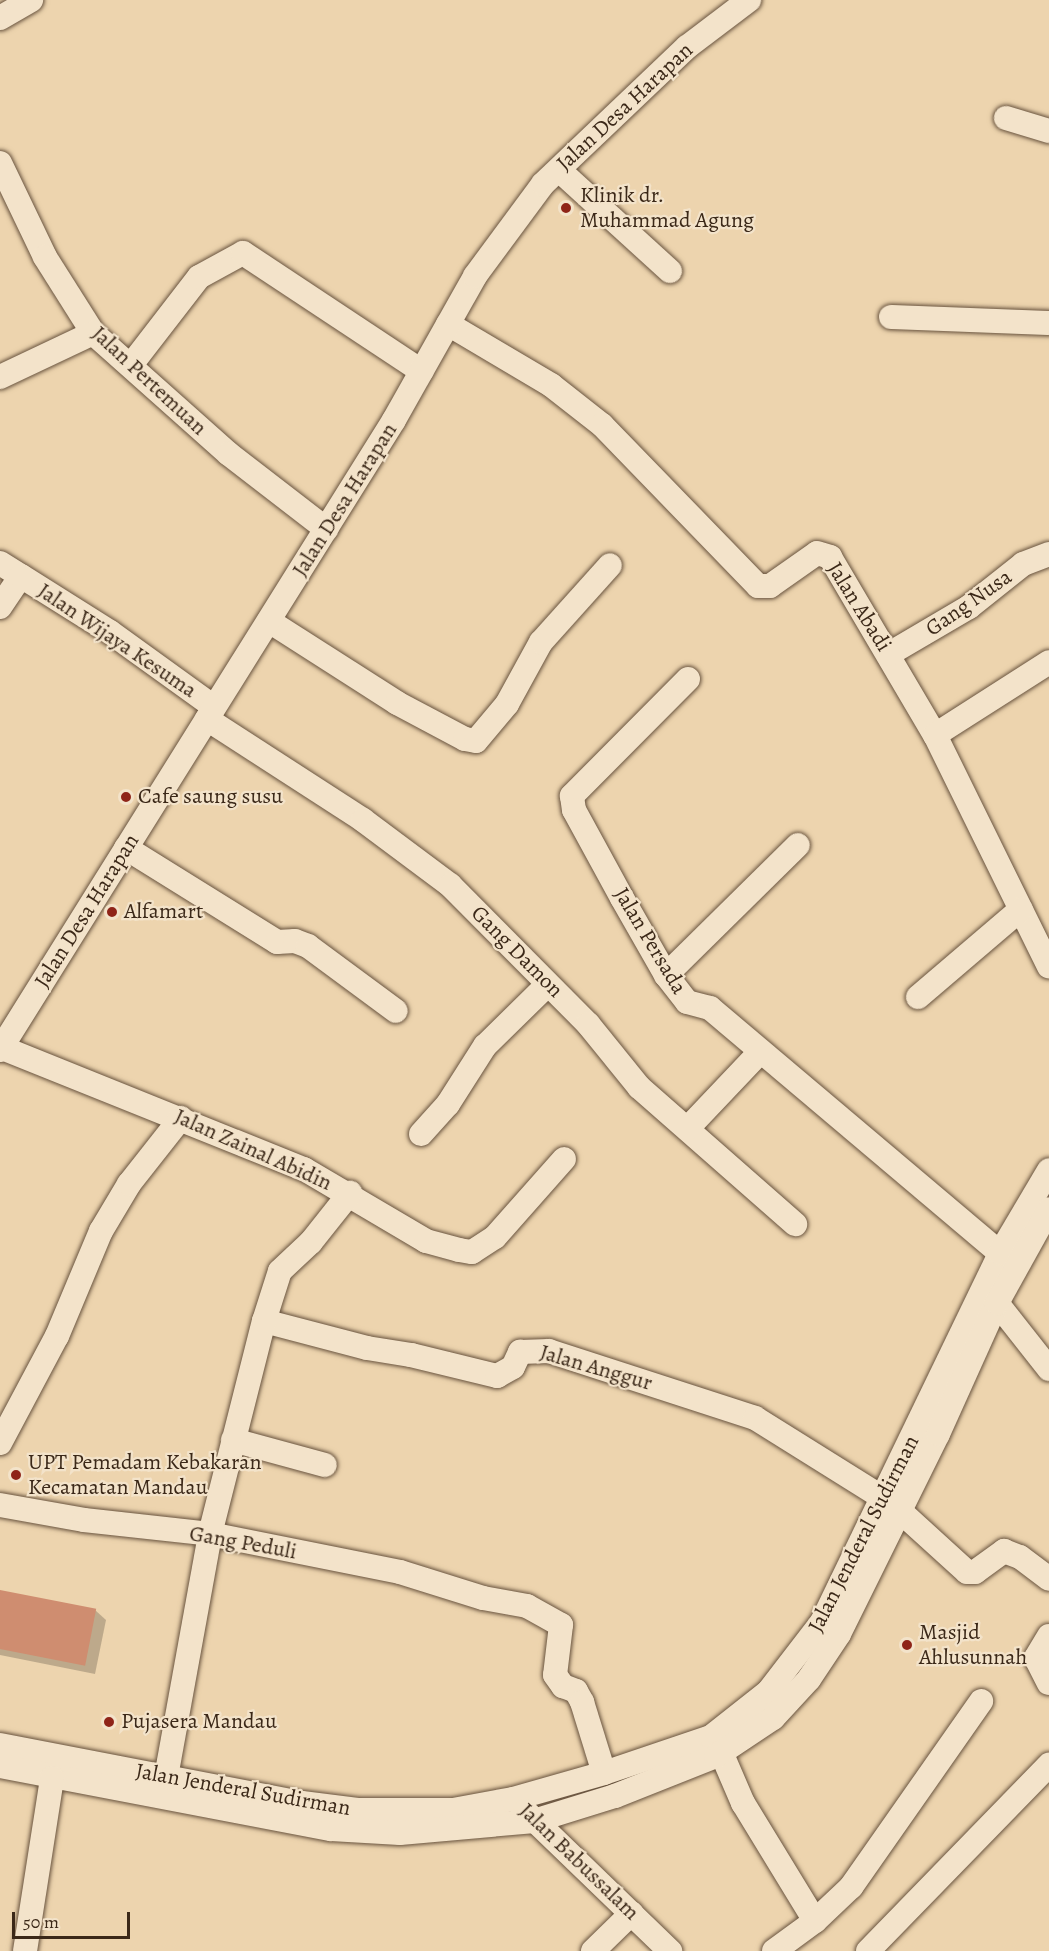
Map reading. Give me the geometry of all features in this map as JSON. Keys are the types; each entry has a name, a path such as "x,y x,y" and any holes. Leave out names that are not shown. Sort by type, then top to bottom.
{"street":[{"path":"0,18 31,0"},
{"name":"Jalan Desa Harapan","path":"0,1048 326,529 475,276 543,184 612,115 687,47 749,0"},
{"path":"1006,118 1049,131"},
{"name":"Jalan Pertemuan","path":"0,163 45,257 93,333 229,454 326,529"},
{"path":"559,170 670,271"},
{"path":"131,365 199,277 243,253 421,371"},
{"path":"891,316 1049,323"},
{"name":"Jalan Abadi","path":"448,324 551,385 602,425 761,588 770,586 817,553 830,557 935,735 1049,967"},
{"path":"0,377 93,333"},
{"name":"Gang Nusa","path":"889,654 969,607 1023,564 1049,554"},
{"path":"0,563 21,576"},
{"path":"269,621 397,703 465,740 476,741 507,704 541,642 610,565"},
{"name":"Jalan Wijaya Kesuma","path":"0,607 21,576 111,632 210,713"},
{"path":"935,735 1049,662"},
{"name":"Jalan Persada","path":"688,679 572,796 574,810 666,975 687,1002 710,1008 1000,1253"},
{"name":"Gang Damon","path":"210,713 363,820 450,885 588,1024 639,1088 688,1128 795,1224"},
{"path":"666,975 798,845"},
{"path":"126,848 277,942 296,940 308,946 396,1011"},
{"path":"918,997 1021,909"},
{"path":"421,1134 448,1104 485,1046 548,984"},
{"name":"Jalan Zainal Abidin","path":"0,1048 182,1118 304,1169 350,1193 426,1241 472,1252 495,1237 564,1159"},
{"path":"688,1128 760,1052"},
{"path":"0,1443 57,1336 101,1231 129,1184 182,1118"},
{"name":"Jalan Jenderal Sudirman","path":"0,1766 52,1778 332,1830 451,1831 534,1821 615,1796 721,1752 773,1718 809,1679 839,1634 1000,1253 1049,1170"},
{"path":"165,1778 210,1534 264,1321 280,1271 310,1242 350,1193"},
{"name":"Jalan Jenderal Sudirman","path":"0,1745 165,1778 358,1810 453,1810 513,1799 604,1773 711,1737 768,1692 822,1622 892,1505 997,1303 1049,1209"},
{"path":"997,1303 1049,1369"},
{"name":"Jalan Anggur","path":"264,1321 367,1348 411,1355 497,1376 513,1367 520,1352 549,1350 754,1418 892,1505"},
{"path":"233,1440 325,1465"},
{"name":"Gang Peduli","path":"0,1505 84,1520 210,1534 400,1572 483,1598 527,1606 561,1625 555,1675 579,1697 604,1773"},
{"path":"892,1505 967,1572 975,1572 1004,1551 1020,1557 1049,1579"},
{"path":"1049,1636 1036,1658 1049,1683"},
{"path":"774,1951 815,1921 851,1887 981,1701"},
{"path":"721,1752 743,1803 815,1921"},
{"path":"868,1951 1049,1765"},
{"path":"25,1951 52,1778"},
{"name":"Jalan Babussalam","path":"513,1799 670,1951"},
{"path":"593,1951 632,1913"}],"building":[{"path":"0,1590 96,1609 85,1666 0,1649"}],"place":[{"name":"Klinik dr. Muhammad Agung","path":"566,208"},
{"name":"Cafe saung susu","path":"126,797"},
{"name":"Alfamart","path":"112,912"},
{"name":"UPT Pemadam Kebakaran Kecamatan Mandau","path":"16,1475"},
{"name":"Masjid Ahlusunnah","path":"907,1645"},
{"name":"Pujasera Mandau","path":"109,1722"}]}
